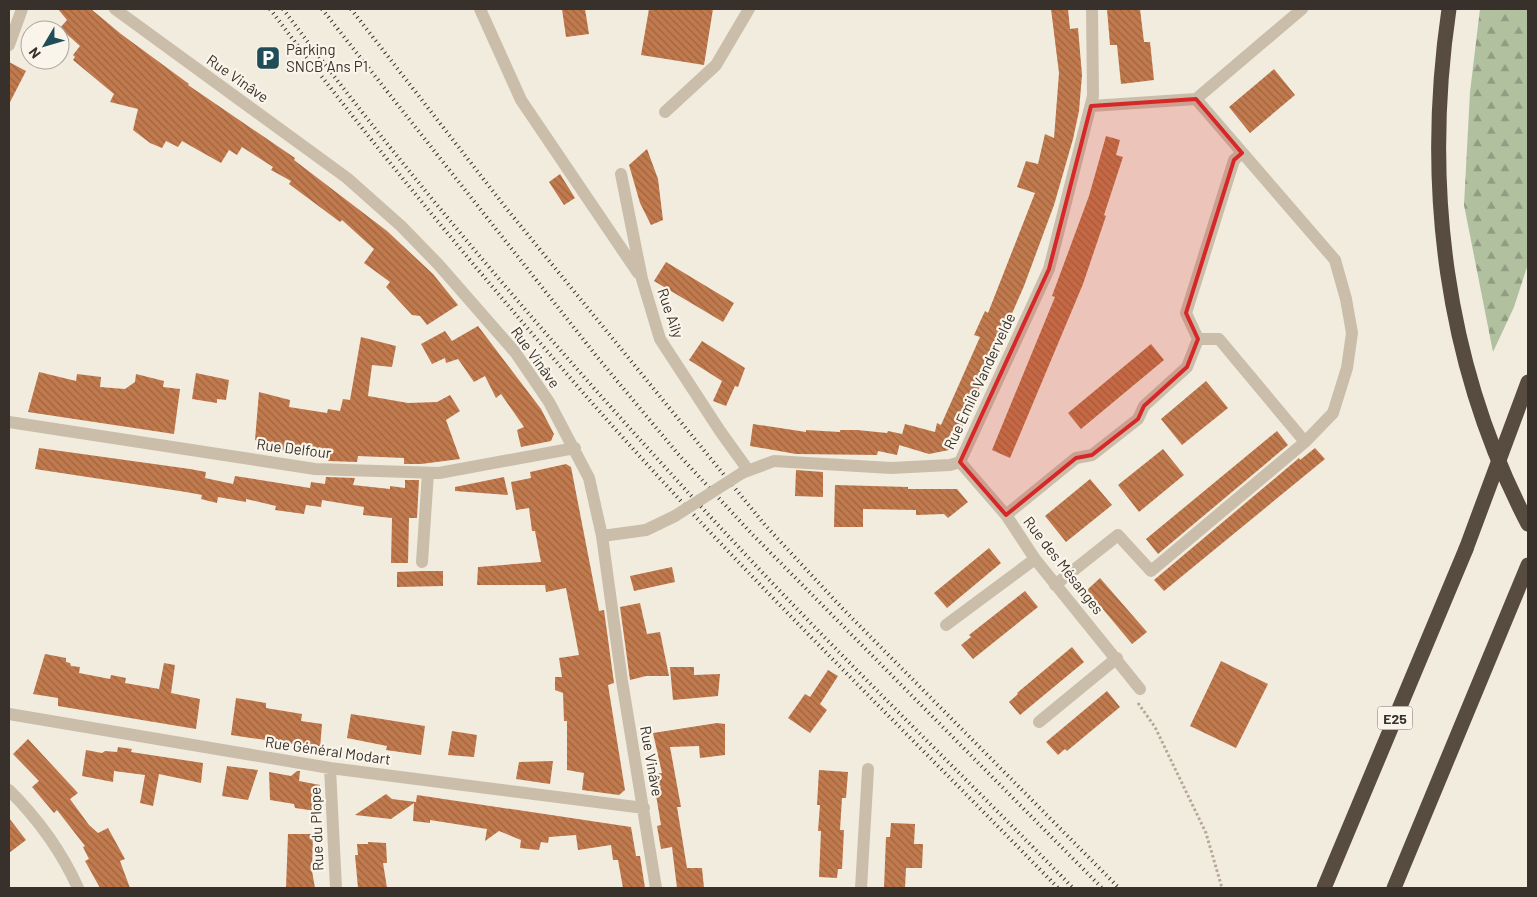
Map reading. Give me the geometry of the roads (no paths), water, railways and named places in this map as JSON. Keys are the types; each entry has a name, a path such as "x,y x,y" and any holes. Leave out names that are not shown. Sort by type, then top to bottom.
{"highway":[{"path":"1449,9 1439,87 1438,156 1440,220 1450,294 1474,393 1514,496 1528,524"},
{"name":"E25","path":"1324,888 1466,549 1528,382"},
{"path":"1394,888 1528,565"}],"street":[{"path":"9,45 22,9"},
{"name":"Rue Vinâve","path":"115,9 323,160 400,226 515,352 549,402 575,448 589,478 602,536 622,681 656,888"},
{"path":"480,9 521,100 642,280"},
{"path":"665,112 716,65 749,9"},
{"name":"Rue Emile Vandervelde","path":"602,536 646,530 675,516 745,472 774,461 891,468 950,465 960,462 1049,269 1094,96 1092,9"},
{"path":"1091,106 1196,99 1302,9"},
{"path":"1055,585 1118,534 1151,572 1305,442 1333,413 1347,368 1352,334 1346,299 1335,260 1196,99"},
{"path":"1006,515 1076,458 1092,455 1138,419 1144,406 1187,367 1198,340 1186,314 1234,160 1242,153"},
{"name":"Rue Aily","path":"622,174 642,280 660,339 745,472"},
{"path":"1198,340 1219,339 1305,442"},
{"name":"Rue Delfour","path":"9,422 315,469 428,473 575,448"},
{"name":"Rue des Mésanges","path":"960,462 1006,515 1034,558 1117,658 1140,689"},
{"path":"422,562 428,473"},
{"path":"946,625 1034,558"},
{"path":"1039,722 1117,658"},
{"name":"Rue Général Modart","path":"9,714 330,768 644,808"},
{"name":"Rue du Plope","path":"330,768 336,888"},
{"path":"861,888 868,769"},
{"path":"9,790 50,838 65,860 78,888"}],"railway":[{"path":"270,9 378,148 452,239 625,440 746,570 1058,888"},
{"path":"283,9 335,78 444,213 557,346 673,476 816,628 1073,888"},
{"path":"322,9 598,358 678,454 751,533 1102,888"},
{"path":"351,9 506,208 765,525 842,608 1119,888"}],"place":[{"name":"Parking SNCB Ans P1","path":"268,58"}]}
